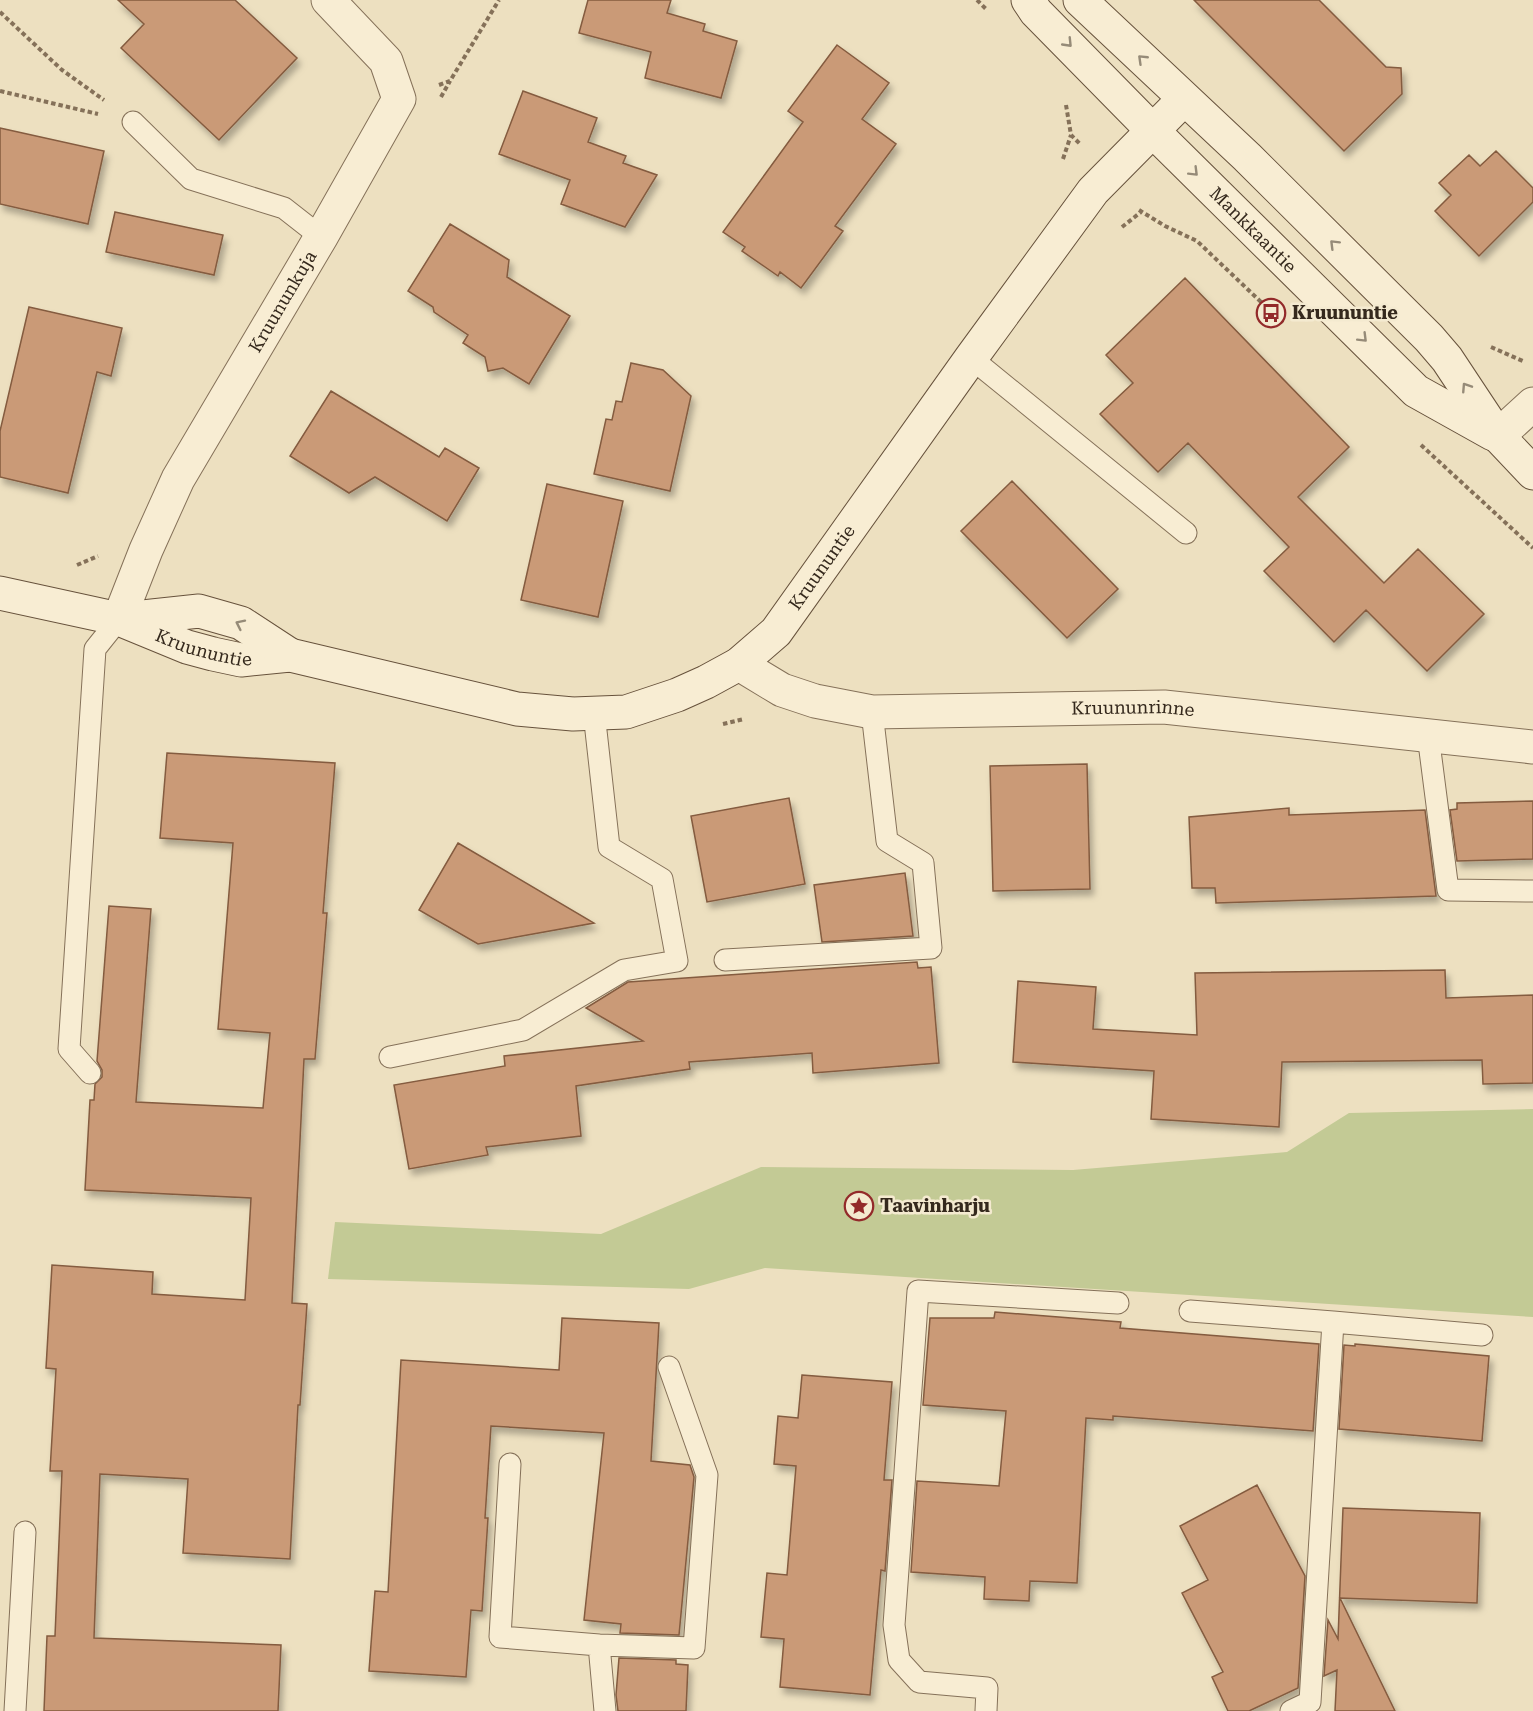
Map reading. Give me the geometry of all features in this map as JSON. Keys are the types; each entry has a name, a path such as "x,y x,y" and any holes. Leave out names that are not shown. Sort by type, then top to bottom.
{"street":[{"path":"328,0 386,61 399,99"},
{"name":"Mankkaantie","path":"1028,0 1036,12 1153,131 1416,391 1497,436"},
{"name":"Mankkaantie","path":"1080,0 1247,158 1448,358 1497,436 1533,473"},
{"name":"Kruununkuja","path":"120,619 146,550 178,479 321,237 399,99"},
{"name":"Kruununtie","path":"0,592 120,619 213,654 241,660 290,655 517,709 573,714 626,712 706,682 739,664 776,632 970,358 1093,191 1185,99"},
{"path":"1497,436 1533,404"},
{"name":"Kruununrinne","path":"739,664 782,690 815,701 872,712 1164,707 1533,747"}],"lane":[{"path":"133,122 191,179 284,208 321,237"},
{"path":"970,358 1186,533"},
{"path":"90,1073 69,1049 74,972 96,649 120,619"},
{"path":"725,960 931,948 923,863 887,841 872,712"},
{"path":"390,1057 523,1030 624,970 677,961 662,879 609,847 594,713"},
{"path":"1428,735 1448,890 1533,891"},
{"path":"986,1711 987,1688 920,1682 899,1660 894,1625 918,1291 1118,1303"},
{"path":"1190,1311 1482,1335"},
{"path":"1292,1711 1310,1702 1333,1322"},
{"path":"510,1464 500,1637 599,1645 694,1648 707,1475 669,1367"},
{"path":"15,1711 25,1532"},
{"path":"599,1645 604,1711"}],"path":[{"path":"399,99 450,81 499,0"},
{"path":"0,12 62,70 133,122"},
{"path":"0,91 133,122"},
{"path":"66,567 100,555 111,541 146,550"}],"green space":[{"path":"1533,1109 1533,1317 765,1268 689,1289 328,1279 335,1222 601,1234 761,1167 1073,1170 1287,1152 1349,1113"}],"building":[{"path":"118,0 235,0 297,58 219,140 121,48 144,24"},
{"path":"588,0 671,0 667,13 705,24 703,31 737,41 721,98 645,78 651,52 579,33"},
{"path":"1194,0 1319,0 1386,67 1401,68 1402,94 1344,151"},
{"path":"837,45 889,83 862,119 896,144 835,226 843,231 801,288 780,272 778,276 742,251 745,247 723,232 803,122 788,111"},
{"path":"523,91 597,118 588,142 626,156 623,163 657,175 625,227 561,204 570,180 499,154"},
{"path":"0,128 104,151 88,224 0,204"},
{"path":"1496,151 1533,188 1533,202 1479,256 1435,211 1451,195 1439,183 1469,155 1480,166"},
{"path":"115,212 223,235 214,275 106,252"},
{"path":"450,224 509,260 507,277 570,316 529,384 503,368 488,371 485,357 463,343 468,335 434,312 433,307 408,291"},
{"path":"1185,278 1349,447 1298,497 1384,583 1418,549 1484,614 1427,671 1366,610 1334,642 1264,571 1289,547 1188,443 1158,472 1100,414 1133,383 1106,355"},
{"path":"29,307 122,328 111,376 97,372 68,493 0,477 0,431"},
{"path":"631,363 663,370 691,396 670,491 594,474 606,419 612,420 616,401 622,402"},
{"path":"331,391 439,457 445,448 479,468 447,521 375,477 349,493 290,456"},
{"path":"1012,481 1118,589 1067,638 961,531"},
{"path":"547,484 623,501 598,617 521,600"},
{"path":"167,753 335,763 323,913 327,913 315,1059 304,1059 292,1303 307,1304 300,1405 298,1405 290,1559 183,1553 188,1479 100,1474 94,1638 281,1645 278,1711 44,1711 47,1636 55,1636 62,1471 50,1471 56,1369 46,1368 52,1265 153,1272 152,1294 245,1300 251,1198 85,1190 90,1100 94,1100 95,1084 102,1077 102,1070 97,1061 109,906 151,909 136,1102 263,1108 270,1033 218,1029 233,843 160,838"},
{"path":"1087,764 1090,889 993,891 990,766"},
{"path":"789,798 805,884 707,902 691,816"},
{"path":"1533,801 1533,859 1457,861 1450,810 1457,809 1457,803"},
{"path":"1289,808 1289,815 1425,810 1436,896 1216,903 1215,888 1192,888 1189,817"},
{"path":"458,843 594,923 478,944 419,910"},
{"path":"905,873 913,936 822,942 814,885"},
{"path":"917,962 918,968 931,967 939,1063 813,1073 812,1053 689,1062 690,1069 576,1086 581,1136 486,1147 488,1155 409,1169 394,1085 505,1066 504,1056 643,1041 586,1008 628,982"},
{"path":"1445,970 1446,998 1533,995 1533,1083 1483,1084 1482,1060 1282,1062 1279,1127 1151,1119 1154,1071 1013,1062 1018,981 1096,987 1093,1029 1197,1035 1195,973"},
{"path":"995,1312 1121,1322 1120,1328 1319,1344 1313,1431 1113,1416 1113,1420 1086,1418 1077,1583 1030,1581 1029,1601 984,1599 985,1577 911,1572 917,1481 999,1486 1006,1411 923,1405 930,1318 994,1318"},
{"path":"562,1318 659,1323 651,1461 690,1465 694,1477 679,1635 620,1633 621,1624 584,1620 604,1433 491,1426 482,1611 471,1610 466,1677 369,1671 375,1591 388,1592 401,1360 559,1370"},
{"path":"1355,1344 1489,1356 1482,1441 1339,1429 1344,1345 1355,1346"},
{"path":"802,1375 892,1382 884,1480 892,1480 885,1571 881,1570 870,1695 780,1687 784,1639 761,1637 767,1573 787,1575 796,1466 774,1464 778,1416 798,1418"},
{"path":"1257,1485 1305,1576 1298,1688 1249,1711 1228,1711 1212,1677 1223,1672 1182,1593 1208,1580 1180,1526"},
{"path":"1343,1508 1480,1513 1477,1603 1340,1598 1395,1711 1335,1711 1337,1670 1324,1676 1328,1620 1338,1639"},
{"path":"619,1658 676,1660 676,1664 688,1665 686,1711 618,1711 616,1695"}],"place":[{"name":"Kruununtie","path":"1271,313"},
{"name":"Taavinharju","path":"859,1206"}]}
